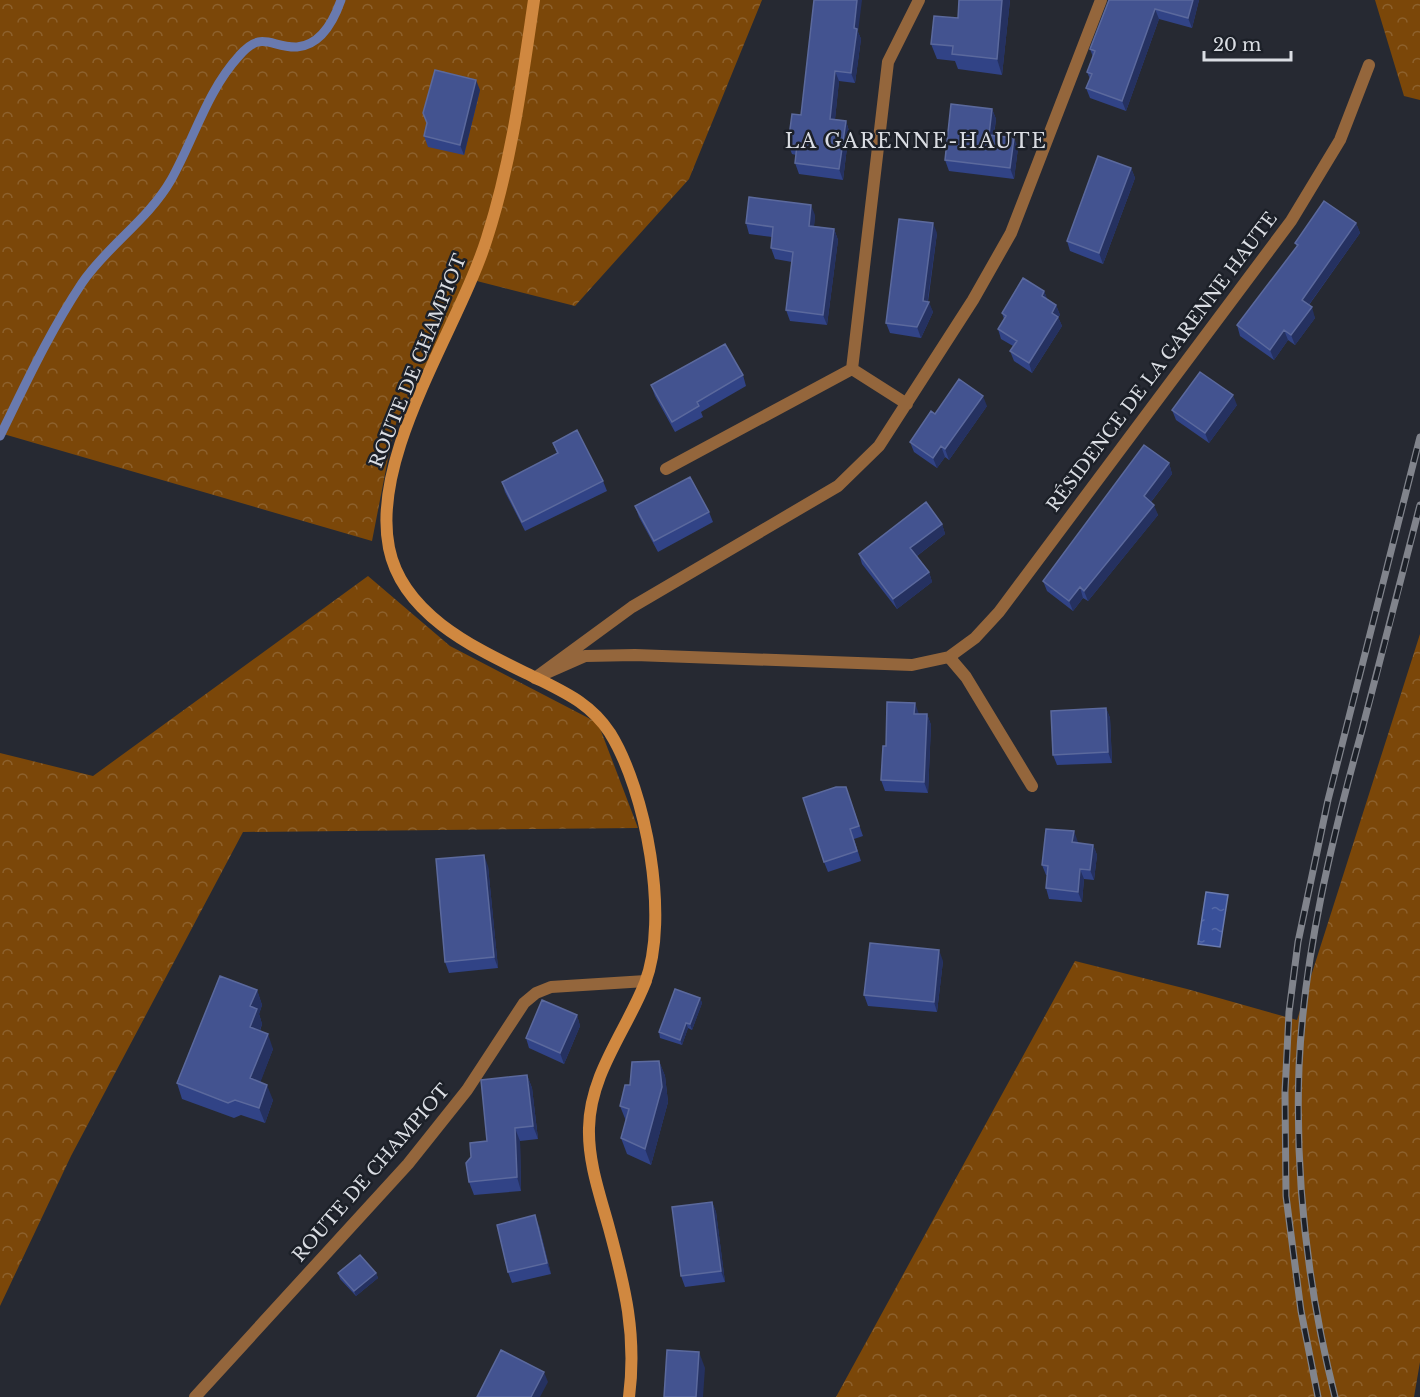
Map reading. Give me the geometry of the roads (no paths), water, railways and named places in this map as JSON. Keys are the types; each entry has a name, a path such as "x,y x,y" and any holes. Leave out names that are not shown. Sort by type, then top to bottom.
{"street":[{"name":"ROUTE DE CHAMPIOT","path":"534,0 506,178 485,244 406,432 390,478 385,510 389,548 396,567 413,597 427,613 465,642 573,696 592,710 609,732 629,769 644,819 654,872 654,945 646,981 606,1061 594,1093 589,1124 590,1148 597,1184 632,1323 633,1366 629,1397"},
{"path":"852,369 888,62 919,0"},
{"path":"536,678 632,607 838,486 879,446 973,300 1011,233 1101,0"},
{"name":"RÉSIDENCE DE LA GARENNE HAUTE","path":"536,678 585,656 692,657 912,665 949,657 975,638 999,612 1291,221 1340,140 1369,65"},
{"path":"852,369 907,404"},
{"path":"666,469 852,369"},
{"path":"949,657 966,677 1032,786"},
{"name":"ROUTE DE CHAMPIOT","path":"195,1397 408,1164 467,1090 524,1003 536,993 551,987 646,981"}],"water":[{"path":"1206,892 1228,895 1220,947 1198,944"}],"waterway":[{"path":"0,436 38,358 70,301 103,257 162,194 209,100 228,70 254,43 267,42 297,47 313,42 320,37 330,23 341,0"}],"railway":[{"path":"1318,1397 1301,1311 1286,1196 1285,1092 1289,1012 1298,942 1328,800 1420,437"},
{"path":"1335,1397 1317,1316 1305,1234 1298,1109 1302,1024 1313,939 1330,854 1420,505"}],"district":[{"name":"LA GARENNE-HAUTE","path":"916,141"}]}
